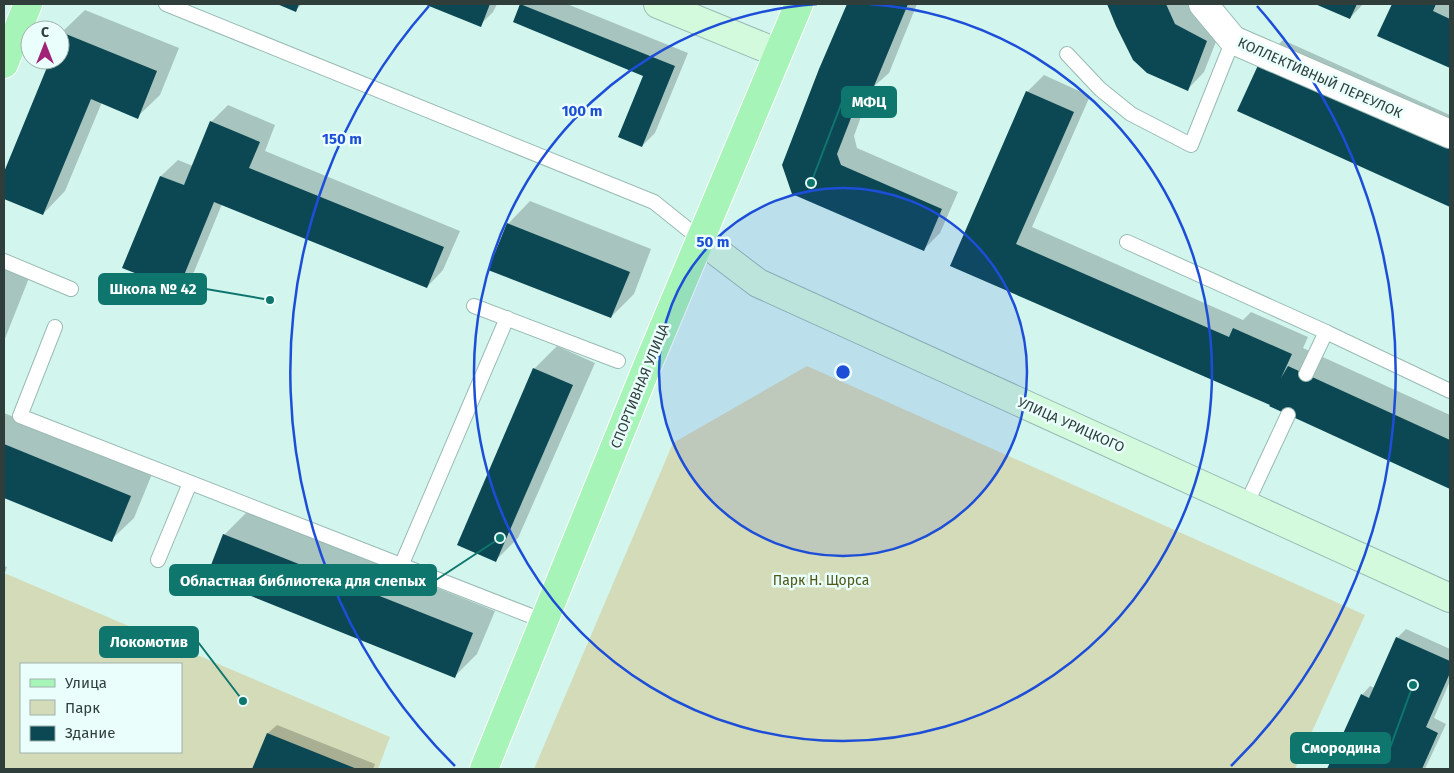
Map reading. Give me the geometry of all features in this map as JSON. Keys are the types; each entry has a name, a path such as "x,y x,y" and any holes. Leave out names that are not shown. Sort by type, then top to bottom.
{"main road":[{"path":"4,64 28,4"},
{"path":"658,4 778,53"},
{"name":"СПОРТИВНАЯ УЛИЦА","path":"484,769 700,239 799,4"},
{"name":"УЛИЦА УРИЦКОГО","path":"700,239 758,283 1450,598"}],"street":[{"name":"КОЛЛЕКТИВНЫЙ ПЕРЕУЛОК","path":"1203,4 1233,40 1450,134"}],"lane":[{"path":"166,4 654,202 700,239"},
{"path":"1067,54 1100,89 1131,114 1191,145 1233,40"},
{"path":"1127,242 1326,332 1450,391"},
{"path":"4,261 71,288"},
{"path":"474,306 618,361"},
{"path":"401,566 507,318"},
{"path":"55,327 20,416 544,621"},
{"path":"1306,374 1326,332"},
{"path":"1246,505 1288,415"},
{"path":"158,560 190,483"}],"green space":[{"name":"Парк Н. Щорса","path":"807,366 1365,615 1295,769 534,769 673,443"},
{"path":"4,573 390,737 378,769 4,769"}],"building":[{"path":"277,4 299,4 296,12"},
{"path":"424,4 490,4 481,27"},
{"path":"520,4 675,66 642,147 618,137 643,76 513,22"},
{"path":"847,4 908,4 872,91 863,87 837,154 841,165 942,209 924,251 792,194 782,165 819,69"},
{"path":"1107,4 1166,4 1175,24 1207,41 1188,91 1147,73 1133,60"},
{"path":"1315,4 1357,4 1350,19"},
{"path":"1392,4 1436,4 1433,11 1450,19 1450,68 1377,36"},
{"path":"70,36 157,71 138,119 91,99 43,215 4,199 4,172 46,70 70,70"},
{"path":"1260,61 1450,148 1450,207 1237,111"},
{"path":"1026,91 1074,112 1016,244 1229,337 1233,328 1292,354 1281,378 1288,366 1450,440 1450,489 1270,405 950,266"},
{"path":"210,121 260,142 249,168 444,247 427,288 214,202 178,290 122,268 160,176 184,185"},
{"path":"507,223 630,272 611,318 488,270"},
{"path":"533,368 573,385 496,562 457,545"},
{"path":"4,444 131,496 112,542 4,498"},
{"path":"223,534 473,633 455,678 206,578"},
{"path":"1396,637 1450,661 1450,673 1426,727 1438,733 1422,769 1327,769 1361,694 1369,698"},
{"path":"267,733 357,769 252,769"}],"place":[{"name":"МФЦ","path":"811,183"},
{"name":"Школа № 42","path":"270,300"},
{"name":"Областная библиотека для слепых","path":"500,538"},
{"name":"Смородина","path":"1413,685"},
{"name":"Локомотив","path":"243,701"}]}
